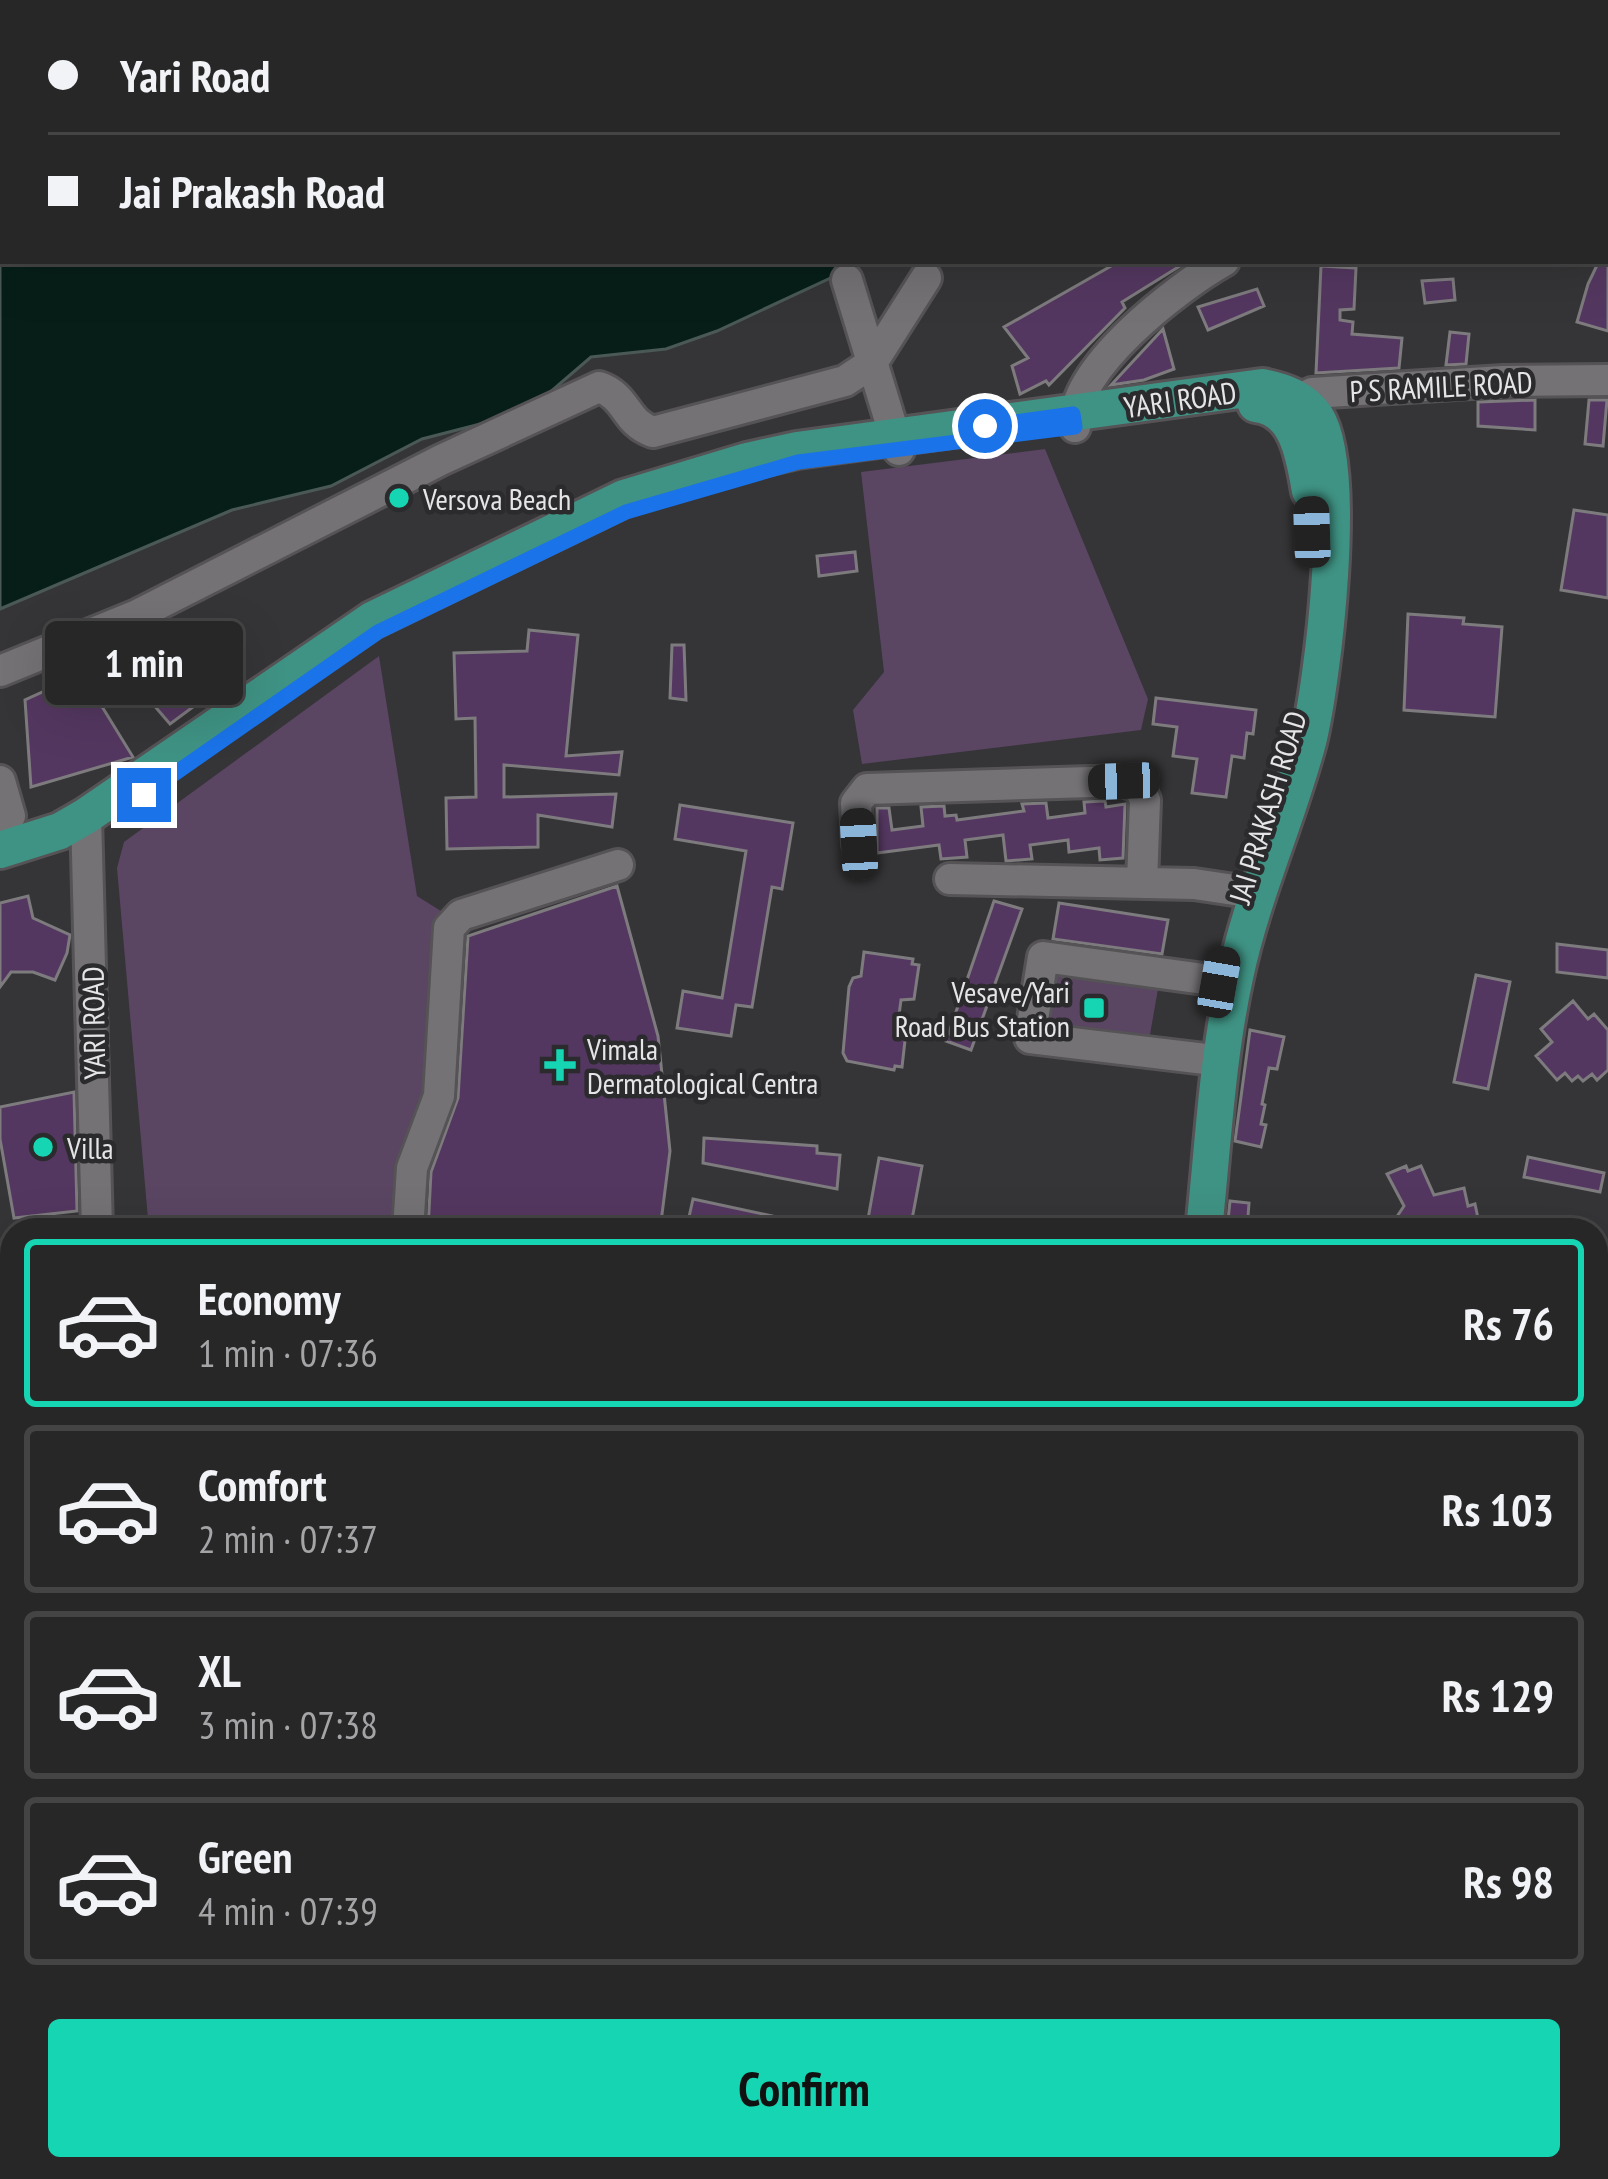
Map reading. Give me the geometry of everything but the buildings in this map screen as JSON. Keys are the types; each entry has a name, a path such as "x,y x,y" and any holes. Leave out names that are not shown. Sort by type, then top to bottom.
{"main road":[{"path":"0,850 78,827 378,632 626,512 763,470 898,444 1074,420 1288,404 1315,415 1330,494 1330,569 1322,653 1308,739 1226,982"},
{"name":"JAI PRAKASH ROAD","path":"1191,1218 1241,891 1286,764 1309,637 1312,499 1288,404"},
{"path":"0,870 62,850 78,827"},
{"path":"1205,1218 1214,1060"}],"street":[{"path":"1074,420 1094,376 1138,325 1219,264"},
{"path":"0,671 135,616 441,460 599,387 618,396 633,422 653,432 845,381 872,362 926,278"},
{"path":"847,280 898,444"},
{"name":"P S RAMILE ROAD","path":"1288,404 1312,393 1503,381 1608,380"},
{"path":"0,781 10,816 0,832"},
{"path":"859,844 856,802 867,790 1124,781 1139,787 1145,800 1142,883"},
{"name":"YARI ROAD","path":"78,827 96,1218"},
{"path":"409,1218 412,1168 439,1096 449,928 461,915 618,865"},
{"path":"950,879 1194,884 1241,891"},
{"path":"1214,1060 1030,1039 1043,958 1226,982"}],"shaded area":[{"path":"0,264 861,264 717,331 666,349 591,357 527,412 422,439 331,486 232,510 0,609"},
{"path":"1045,449 1148,699 1141,730 862,764 853,710 884,672 861,472"},
{"path":"379,656 417,896 441,911 438,1036 404,1218 148,1218 117,868 124,842"},
{"path":"1092,948 1122,953 1161,972 1148,1046 1043,1030 1055,955 1090,960"}],"place":[{"name":"Versova Beach","path":"399,498"},
{"name":"Vesave/Yari Road Bus Station","path":"1094,1008"},
{"name":"Vimala Dermatological Centra","path":"560,1065"},
{"name":"Villa","path":"43,1147"}],"route":[{"path":"144,795 378,632 626,512 798,462 1075,427 1073,414 985,426"}]}
